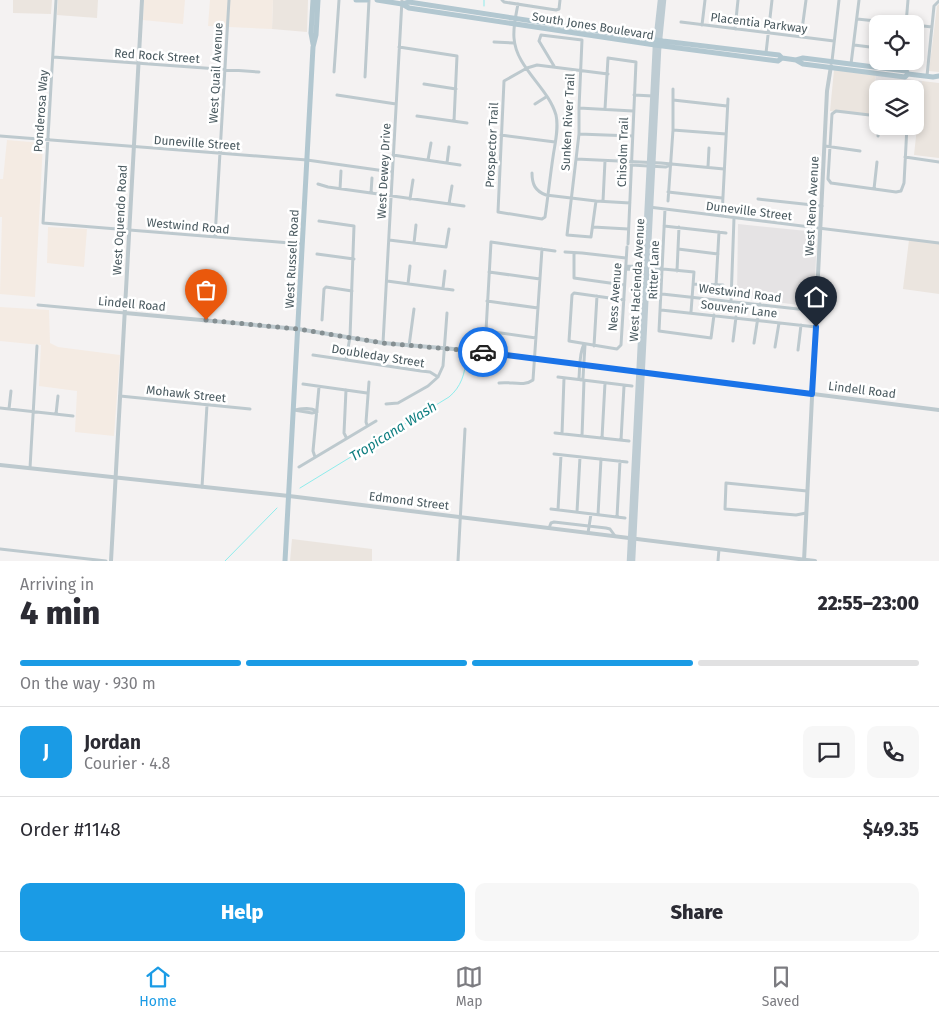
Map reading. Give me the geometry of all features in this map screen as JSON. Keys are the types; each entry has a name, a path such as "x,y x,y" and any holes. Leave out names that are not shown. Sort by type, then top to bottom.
{"main road":[{"name":"West Russell Road","path":"313,0 311,33 313,47"},
{"name":"West Russell Road","path":"285,561 313,47 316,35 318,0"},
{"path":"356,0 368,0"},
{"name":"South Jones Boulevard","path":"377,0 409,2 468,11 515,21"},
{"name":"West Hacienda Avenue","path":"629,561 639,413 660,0"},
{"name":"West Hacienda Avenue","path":"657,43 664,0"},
{"name":"South Jones Boulevard","path":"402,2 409,8 515,21 657,43 737,53 778,61 782,58"},
{"path":"451,14 468,11"},
{"name":"South Jones Boulevard","path":"737,53 779,55 782,58 796,60 803,64 852,64 906,70 908,74"},
{"name":"South Jones Boulevard","path":"831,64 905,77 908,74 936,76 939,80"},
{"name":"West Hacienda Avenue","path":"632,538 633,561"}],"street":[{"name":"Ponderosa Way","path":"42,223 56,0"},
{"name":"West Oquendo Road","path":"111,561 142,0"},
{"name":"West Quail Avenue","path":"215,237 229,0"},
{"path":"334,72 339,0"},
{"path":"365,77 368,0"},
{"path":"502,0 504,2 556,10 559,9 560,0"},
{"path":"702,25 705,0"},
{"path":"735,29 738,0"},
{"path":"766,53 772,0"},
{"path":"801,37 806,0"},
{"path":"831,64 840,0"},
{"path":"852,64 859,0"},
{"path":"907,15 908,0"},
{"path":"927,76 934,6 939,1"},
{"name":"West Dewey Drive","path":"383,343 402,2"},
{"path":"518,4 514,43 519,56 554,109 556,119 548,195"},
{"path":"857,18 869,19"},
{"name":"Placentia Parkway","path":"681,22 834,41"},
{"path":"924,26 932,27"},
{"name":"Sunken River Trail","path":"554,66 539,41 539,37 543,34 582,40 579,134 567,235 589,238 592,236 593,227"},
{"path":"494,42 514,43"},
{"path":"854,46 869,47"},
{"path":"399,47 457,56 454,121"},
{"name":"Red Rock Street","path":"53,57 259,72"},
{"name":"Chisolm Trail","path":"608,74 608,58 636,62 627,245"},
{"name":"West Reno Avenue","path":"804,560 827,91 831,64"},
{"path":"527,68 537,65 554,66 580,72 608,74 605,109"},
{"name":"Prospector Trail","path":"527,68 504,81 497,210 499,213 545,217 548,195"},
{"path":"424,84 456,89"},
{"path":"668,201 673,130 673,89"},
{"path":"338,95 396,104"},
{"path":"634,95 654,96"},
{"path":"535,104 546,97"},
{"path":"722,216 728,99"},
{"path":"673,100 727,106"},
{"path":"579,108 634,111"},
{"path":"869,115 836,111 832,114 828,180 831,183 901,192 905,169 906,135"},
{"path":"417,116 467,123"},
{"path":"673,130 726,134"},
{"path":"579,134 632,136"},
{"path":"501,135 555,142"},
{"name":"Duneville Street","path":"0,136 307,160 392,172"},
{"path":"428,160 430,143"},
{"path":"447,163 449,146"},
{"path":"825,146 860,150"},
{"path":"708,167 709,148"},
{"path":"393,155 460,165"},
{"path":"905,157 939,162"},
{"path":"576,159 651,164 666,167 670,165 724,169"},
{"path":"603,202 605,161"},
{"path":"874,189 877,162"},
{"path":"340,189 341,171"},
{"path":"532,173 535,186 540,192 548,195 603,202 630,203"},
{"path":"371,194 372,178"},
{"path":"410,199 413,180"},
{"path":"318,184 371,194 464,206"},
{"path":"449,204 452,186"},
{"path":"668,192 722,198"},
{"path":"758,199 822,206"},
{"path":"596,201 593,227 628,229"},
{"name":"Duneville Street","path":"649,207 939,243"},
{"name":"Ritter Lane","path":"665,209 659,332 711,338 714,315"},
{"path":"731,301 734,218"},
{"path":"319,221 354,226 350,337 346,360"},
{"name":"Westwind Road","path":"42,223 302,244"},
{"path":"414,243 416,225"},
{"path":"664,226 726,233"},
{"path":"677,270 679,227"},
{"path":"389,240 446,247 449,229"},
{"path":"716,285 719,232"},
{"path":"536,338 486,331 491,242 555,251"},
{"name":"Ness Avenue","path":"594,346 620,347 627,245"},
{"path":"499,383 526,384 532,382 542,249"},
{"path":"678,249 718,254"},
{"path":"565,252 626,258"},
{"path":"574,253 572,276 574,278 624,285"},
{"path":"317,254 354,259"},
{"path":"408,284 410,266"},
{"path":"626,267 694,272 691,312"},
{"path":"443,288 445,271"},
{"path":"489,272 540,279"},
{"path":"386,281 453,290"},
{"path":"693,284 723,286"},
{"path":"322,320 324,289 326,287 352,291"},
{"path":"597,296 594,346 569,342 572,294 574,293 597,296 624,300"},
{"name":"Westwind Road","path":"662,294 816,311"},
{"path":"487,302 538,308"},
{"path":"754,343 760,304"},
{"name":"Lindell Road","path":"38,305 298,329 383,343 445,348 939,410"},
{"path":"410,346 414,309"},
{"name":"Souvenir Lane","path":"661,310 816,327"},
{"path":"386,404 398,403 428,386 438,377 443,366 447,313"},
{"path":"733,341 736,317"},
{"path":"776,346 778,323"},
{"path":"798,350 801,325"},
{"path":"582,436 582,380 579,378 584,344"},
{"path":"30,468 36,346"},
{"name":"Doubleday Street","path":"313,354 430,372 438,377"},
{"path":"558,377 632,386"},
{"path":"562,434 564,378"},
{"path":"367,425 369,382"},
{"path":"602,438 605,383"},
{"path":"303,384 367,393"},
{"path":"621,440 624,386"},
{"path":"315,457 313,445 318,387"},
{"path":"346,390 344,433 346,438"},
{"path":"9,409 11,391"},
{"path":"56,414 58,396"},
{"name":"Mohawk Street","path":"120,396 250,409"},
{"path":"202,488 207,405"},
{"path":"0,408 73,416"},
{"path":"294,410 302,408 317,411"},
{"path":"299,467 376,421"},
{"path":"458,561 465,429"},
{"path":"555,433 629,441"},
{"path":"554,454 627,462"},
{"path":"558,510 561,454"},
{"path":"577,512 580,457"},
{"path":"598,514 601,459"},
{"path":"617,517 620,461"},
{"name":"Edmond Street","path":"0,465 289,496 815,561"},
{"path":"806,513 796,515 725,509 725,496 726,483 807,490"},
{"path":"550,509 624,518"},
{"path":"588,534 591,514"},
{"path":"549,529 551,523 554,522 589,526 610,529 615,537"},
{"path":"596,534 597,527"},
{"path":"0,549 106,561"},
{"path":"718,561 719,549"}],"shaded area":[{"path":"13,0 52,0 51,14 13,13"},
{"path":"58,0 98,0 97,18 57,15"},
{"path":"273,0 308,0 307,32 272,29"},
{"path":"939,4 939,72 929,71 937,6"},
{"path":"834,70 876,75 875,80 869,80 869,116 830,111"},
{"path":"876,75 914,80 875,80"},
{"path":"924,81 939,83 939,158 914,155 916,135 924,135"},
{"path":"738,224 817,232 814,307 737,297"},
{"path":"909,240 939,243 939,294 903,289"},
{"path":"292,539 372,549 372,561 290,561"}],"sand":[{"path":"144,0 185,0 183,24 143,20"},
{"path":"210,0 273,0 272,29 208,26"},
{"path":"7,140 43,143 35,297 0,294 2,217 0,217 0,179 3,179"},
{"path":"48,227 87,229 84,267 47,263"},
{"path":"0,307 49,310 50,343 58,347 120,355 114,436 75,432 77,391 39,386 41,345 0,341"}],"waterway":[{"name":"Tropicana Wash","path":"484,0 484,6"},
{"name":"Tropicana Wash","path":"300,488 449,397 462,380 466,359"},
{"name":"Tropicana Wash","path":"225,561 277,508"}],"way so far":[{"path":"206,320 298,329 426,348 483,352"}],"route":[{"path":"483,352 812,394 816,327"}]}
